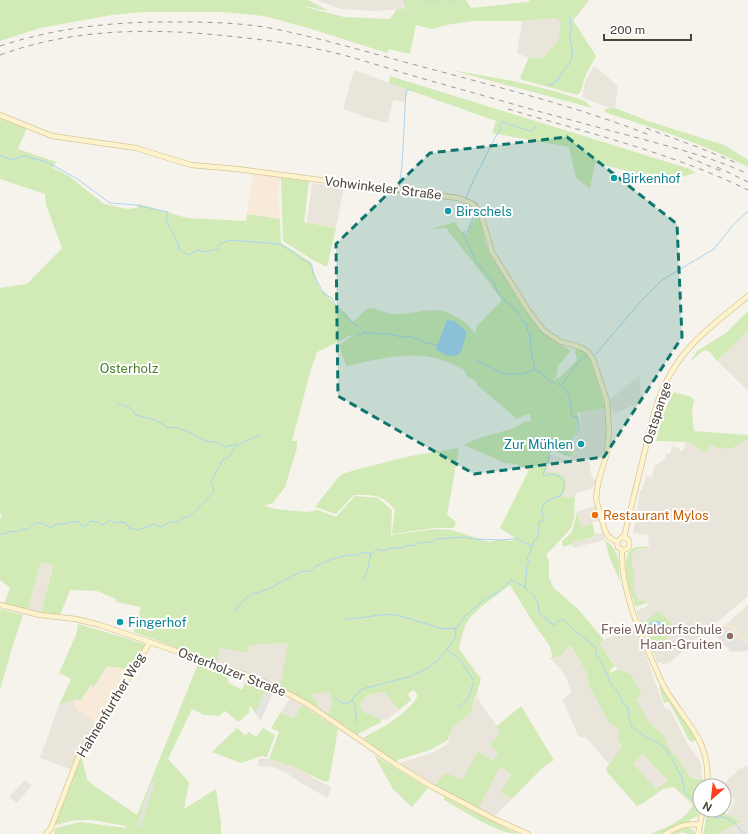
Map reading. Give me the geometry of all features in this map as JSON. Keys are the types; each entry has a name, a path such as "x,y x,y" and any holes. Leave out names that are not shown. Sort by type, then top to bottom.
{"main road":[{"name":"Vohwinkeler Straße","path":"0,115 52,136 136,148 191,165 236,169 458,198 466,200 477,207 482,214 492,252 536,321 545,332 556,340 584,349 591,355 594,362 607,401 609,431 607,453 598,483 596,499 605,531 609,537 617,542"},
{"name":"Ostspange","path":"624,537 654,413 659,396 668,376 696,339 748,296"},
{"path":"622,550 627,548 630,543 628,539 624,537 619,538 617,542 618,547 622,550 622,570 625,589 659,676 668,694 692,726 700,740 707,764 707,778"},
{"name":"Osterholzer Straße","path":"0,605 40,615 89,622 246,675 282,690 308,705 395,764 431,786 488,816 528,834"},
{"name":"Hahnenfurther Weg","path":"46,834 51,828 80,753 106,715 150,642"},
{"path":"698,834 701,818"},
{"path":"665,834 686,824 700,824"}],"highlighted area":[{"path":"567,137 677,224 682,337 604,457 474,474 338,396 336,244 430,153"}],"shaded area":[{"path":"317,0 404,0 406,9 374,11 340,9"},
{"path":"555,18 561,21 558,41 543,58 526,57 517,53 522,21"},
{"path":"594,66 618,86 615,108 609,108 582,97 585,82"},
{"path":"354,70 408,90 405,102 393,100 388,123 343,109"},
{"path":"253,174 281,176 278,194 280,219 247,214"},
{"path":"312,183 344,187 336,228 307,222"},
{"path":"748,331 748,391 717,361"},
{"path":"639,376 641,402 613,414 609,400"},
{"path":"605,408 607,434 604,459 589,458 590,470 593,479 596,480 596,484 591,489 576,493 575,498 562,497 566,488 546,472 549,454 571,461 572,444 580,430 580,412"},
{"path":"748,439 748,596 669,663 664,664 657,662 654,654 676,627 640,620 637,612 638,610 648,606 645,601 639,601 634,592 634,568 632,568 632,555 636,549 649,548 648,535 633,533 640,490 642,490 646,476 652,477 654,467 666,458 665,455 670,453 673,446 679,448 681,452 685,447 685,441 689,442 705,453 711,445 720,449 731,448"},
{"path":"596,505 599,520 581,527 577,512"},
{"path":"603,533 605,540 573,548 571,542"},
{"path":"41,562 53,564 41,613 27,611"},
{"name":"Freie Waldorfschule Haan-Gruiten","path":"748,605 748,651 731,652 714,634"},
{"name":"Freie Waldorfschule Haan-Gruiten","path":"730,621 746,639 748,638 748,651 731,652 714,634"},
{"path":"635,625 664,707 671,711 688,745 701,763 702,778 690,778 677,756 672,753 667,744 666,738 649,722 636,700 642,695 631,674 618,669 600,644 604,640"},
{"name":"Freie Waldorfschule Haan-Gruiten","path":"726,626 744,643 748,642 748,651 731,651 716,634"},
{"path":"289,643 280,687 216,662 221,648 248,652 249,645"},
{"path":"569,645 578,657 588,676 588,684 610,723 620,730 617,737 622,747 610,764 586,737 579,737 563,700 571,692 567,679 559,667 549,658 560,656"},
{"path":"107,666 121,668 130,672 98,724 74,707 76,699 80,701 91,685 95,687"},
{"path":"267,688 274,691 261,720 255,713"},
{"path":"329,692 332,705 327,715 317,707 318,701 308,695"},
{"path":"384,692 399,710 387,720 378,719 363,712 360,704 363,699 373,693"},
{"path":"478,693 480,703 497,726 500,734 498,754 493,761 478,751 463,780 434,786 399,763 432,753 448,744 452,729 471,712"},
{"path":"290,698 302,705 294,719 281,712"},
{"path":"76,699 74,707 98,724 80,748 72,770 40,758 59,705"},
{"path":"643,754 668,781 656,789 633,763"},
{"path":"261,758 297,768 311,775 311,777 331,787 328,798 288,774 273,767 258,766 258,761"},
{"path":"748,766 748,834 718,834 741,821 732,816 732,806 735,801 732,796 732,778 730,778 739,769"},
{"path":"500,767 511,774 502,792 512,799 494,816 478,809"},
{"path":"25,780 32,785 17,803 9,797"},
{"path":"152,781 156,783 141,826 137,826 145,799"}],"green space":[{"path":"0,0 308,0 329,11 298,5 344,17 390,19 397,9 405,9 404,0 466,0 471,8 528,2 530,0 589,0 573,20 596,56 586,74 581,91 578,95 522,80 520,78 529,57 543,58 558,41 561,22 555,18 522,21 473,21 446,25 432,29 416,25 410,54 389,49 387,53 305,27 264,16 224,12 143,12 112,15 40,28 0,41"},
{"path":"451,70 513,81 558,92 585,101 592,108"},
{"path":"390,76 690,169 695,173 668,181 595,163 590,188 576,178 569,147 492,133 496,121 389,83"},
{"path":"615,108 648,121 724,145 748,160 748,167 695,143 604,112 605,109"},
{"name":"Osterholz","path":"0,117 27,128 18,149 56,162 53,168 69,176 104,204 128,209 137,208 139,204 187,218 246,221 247,214 280,219 281,243 311,262 320,290 326,293 333,303 345,312 353,322 363,312 370,308 393,314 435,310 454,315 467,324 476,333 476,327 502,300 446,228 428,230 455,222 460,230 466,235 476,215 479,216 486,246 491,257 528,315 537,327 549,337 571,351 558,366 556,378 553,379 555,380 561,376 577,360 575,352 576,347 586,353 593,366 605,408 577,413 579,427 572,438 572,455 569,457 549,451 550,459 546,472 558,473 566,479 566,488 562,497 575,498 574,519 571,528 546,554 549,562 549,578 554,588 578,609 604,640 600,644 615,666 610,670 611,673 618,669 631,674 642,695 636,700 649,722 666,738 667,744 672,753 677,756 690,778 692,778 692,804 674,787 663,789 637,806 607,772 606,768 622,747 617,737 620,730 610,724 588,684 588,676 570,645 560,656 552,658 550,646 534,624 510,585 488,601 469,619 462,634 459,649 481,679 471,712 452,729 448,740 430,750 395,761 363,738 402,714 414,702 418,695 414,690 408,694 411,700 399,710 384,692 373,694 364,698 360,704 363,712 381,719 381,722 356,735 327,715 332,705 329,692 309,695 318,701 317,707 280,687 288,643 249,645 248,653 221,648 216,663 134,632 141,607 116,602 116,599 97,591 70,590 60,615 41,613 53,565 41,562 27,611 4,604 10,588 0,580 0,518 2,516 0,513 0,288 27,284 62,248 46,205 45,194 0,179","holes":["350,335 352,336 339,345 346,366 392,357 415,355 427,356 448,362 464,370 467,376 477,382 477,385 517,419 530,413 531,421 524,422 514,428 476,439 464,445 505,463 516,464 529,470 500,528 514,537 513,541 498,540 489,542 452,530 435,529 391,535 392,510 378,498 355,496 336,517 318,510 307,512 275,509 265,506 272,504 285,487 297,448 297,441 292,441 317,352","643,754 668,781 656,789 633,763"]},
{"path":"281,178 309,181 304,222 336,228 327,267 283,241"},
{"path":"748,311 748,331 717,361 710,352 705,350 690,362 697,351 726,333"},
{"path":"674,392 691,397 694,400 692,412 694,431 748,435 748,439 732,448 720,449 711,445 705,453 689,442 656,441 663,416"},
{"path":"459,448 447,515 456,522 454,528 434,528 392,534 395,510 386,501 377,496 354,495 336,514 315,507 342,474 410,456"},
{"path":"577,512 581,527 592,523 595,534 603,532 589,538 572,542 572,544 563,547 562,541 572,532"},
{"path":"605,540 617,554 620,582 609,556"},
{"path":"646,546 649,548 636,549 632,555 632,568 634,568 634,592 639,601 645,601 646,603 636,607 627,578 626,561 632,549"},
{"path":"0,609 23,615 0,690"},
{"path":"658,611 676,627 654,654 640,620 645,622"},
{"path":"78,624 144,644 144,647 130,672 121,668 107,666 94,687 91,685 80,701 76,699 59,705 71,679 59,673 76,635"},
{"path":"198,664 226,674 229,683 242,690 246,680 267,688 255,713 250,705 249,713 238,722 225,711 219,716 204,715 192,709 168,759 189,782 184,809 216,789 221,823 221,834 54,834 56,828 80,822 126,828 126,826 92,820 75,820 56,825 54,822 79,759 82,759 87,779 93,785 137,815"},
{"path":"661,686 697,738 695,741 692,742 689,740 669,702 664,703 659,687"},
{"path":"302,705 338,729 329,781 325,782 297,768 269,759 279,732 271,728 281,712 294,719"},
{"path":"521,706 554,760 541,769 512,799 501,792 511,774 500,767 478,809 434,786 445,773 463,779 478,751 493,761 498,754 490,744 500,734 497,726"},
{"path":"237,728 245,735 249,732 256,737 263,728 275,735 267,757 261,756 241,763 212,752"},
{"path":"374,755 428,788 412,807 393,789"},
{"path":"444,797 518,834 500,830 480,821 444,800"},
{"path":"692,806 692,818 694,818 689,820 689,829 693,829 695,834 682,832 678,834 651,834 669,826 689,811"},
{"path":"732,817 741,821 718,834 703,834 706,818 732,818"}],"water":[{"path":"447,320 455,321 467,332 461,352 456,356 445,355 436,349"},
{"path":"659,621 664,625 664,629 659,635 654,635 649,628 649,623"}],"waterway":[{"path":"428,0 436,0"},
{"path":"548,85 558,81 572,57 570,38 570,31 572,27 570,24 570,17"},
{"path":"411,89 406,91 402,166 399,186 402,188 455,195"},
{"path":"477,204 466,198 474,179 497,134 500,131 500,124 503,122 530,131 533,131 535,126"},
{"path":"0,155 11,160 24,156 46,162 76,178 110,203 136,205 168,212 166,220 179,245 178,249 189,255 198,250 206,252 217,249 220,244 229,240 279,244 294,252 301,259 310,263 313,274 324,294 332,298 337,309 358,327"},
{"path":"458,196 466,198"},
{"path":"595,355 641,301 662,280 714,249 733,225 748,211"},
{"path":"475,212 467,232 463,232 475,260 495,284 500,296 514,309 522,321 526,323 528,332 530,333 531,350 535,370 555,383"},
{"path":"362,330 366,333 412,337 426,343 438,345"},
{"path":"357,336 364,333"},
{"path":"562,384 582,358 586,356"},
{"path":"476,360 503,374 522,374"},
{"path":"525,373 534,370"},
{"path":"558,384 568,393 572,416 577,417 579,430 571,441 571,449 566,450 567,452 565,455 562,451 555,447 551,450 543,475 545,476 550,474 559,476 564,482 563,492 560,496 551,499 543,506 542,513 544,521 540,521 536,540 534,540 527,559 529,563 527,566 525,588 535,598 540,614 546,618 547,621 555,625 559,620 564,620 596,647 596,655 600,659 610,683 618,692 623,703 628,707 630,723 634,729 665,748 670,756"},
{"path":"118,403 130,408 136,415 155,420 169,428 175,427 192,433 206,441 215,442 226,447 236,444"},
{"path":"0,534 11,531 17,532 23,529 28,530 35,523 44,524 51,528 56,524 74,522 79,522 81,526 85,526 91,521 102,525 107,523 108,520 111,520 114,523 126,523 129,528 138,530 154,524 161,527 170,522 179,522 183,518 190,516 213,493 214,489 211,483 223,459 229,457 236,446 260,435"},
{"path":"234,611 247,597 254,593 272,587 300,572 311,571 316,566 332,559 349,555 358,555 364,552 372,554 378,549 384,551 390,548 403,548 408,545 414,546 418,543 430,542 436,539 466,537 473,539"},
{"path":"516,538 520,540"},
{"path":"475,539 513,539"},
{"path":"521,541 531,546"},
{"path":"362,580 367,572 371,554"},
{"path":"488,598 498,592 511,580 525,587"},
{"path":"334,697 342,703 349,703 362,689 409,677 429,667 436,662 449,647 455,638 456,628 466,615 486,598"},
{"path":"346,619 397,615 440,628 456,628"},
{"path":"447,649 461,661 473,680"},
{"path":"459,708 469,697 473,683"},
{"path":"352,700 356,711 355,722"},
{"path":"672,759 682,778 685,787 684,790 692,800"},
{"path":"726,818 745,834"}],"railway":[{"path":"0,46 44,34 89,26 111,24 192,22 230,23 255,26 322,40 524,94 601,117 652,136"},
{"path":"0,55 58,39 117,32 177,32 287,43 329,51 530,109 669,146 735,168 748,174"},
{"path":"508,109 660,154 748,190"},
{"path":"646,128 739,164"},
{"path":"688,157 721,171"},
{"path":"717,167 748,182"}],"place":[{"name":"Birkenhof","path":"614,178"},
{"name":"Birschels","path":"448,211"},
{"name":"Zur Mühlen","path":"581,444"},
{"name":"Restaurant Mylos","path":"595,515"},
{"name":"Fingerhof","path":"120,622"},
{"name":"Freie Waldorfschule Haan-Gruiten","path":"730,636"}]}
